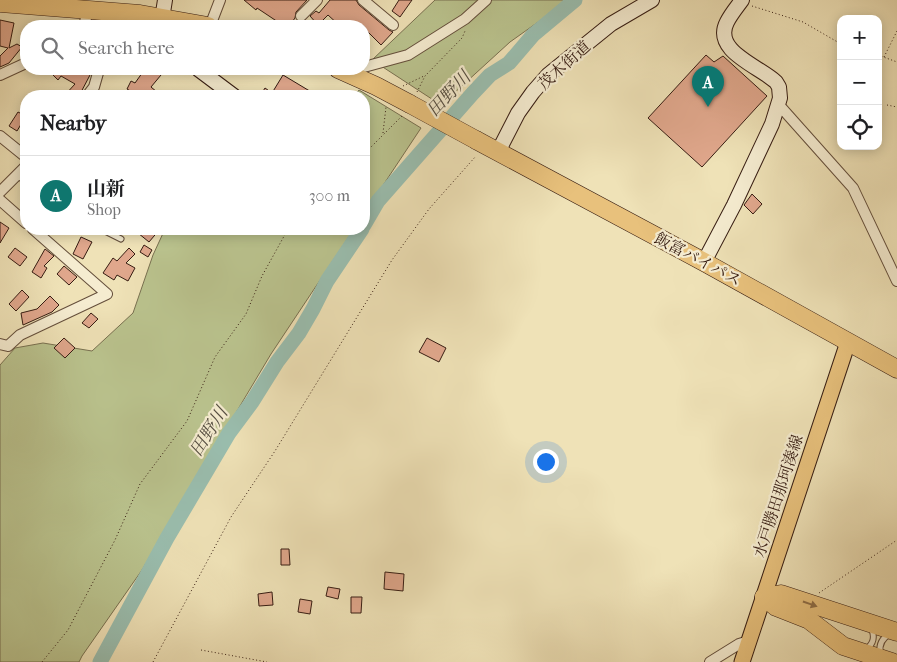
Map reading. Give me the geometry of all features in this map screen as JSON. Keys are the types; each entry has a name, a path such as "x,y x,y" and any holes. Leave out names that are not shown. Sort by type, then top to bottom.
{"highway":[{"path":"0,3 86,18 140,14 155,20"},
{"path":"356,75 487,146"},
{"name":"飯富バイパス","path":"487,146 704,262 897,369"},
{"path":"764,596 781,594 897,633"},
{"path":"764,596 776,607 798,614 808,620 843,646 888,661"}],"main road":[{"name":"水戸勝田那珂湊線","path":"742,662 848,342"}],"street":[{"path":"162,20 165,0"},
{"path":"212,20 220,0"},
{"path":"301,16 316,0"},
{"path":"363,0 393,25"},
{"path":"370,65 408,55 465,19 486,0"},
{"name":"茂木街道","path":"487,146 518,113 548,75 611,24 652,0"},
{"path":"704,262 734,205 772,124 779,104 779,87 776,82 731,51 725,44 724,30 726,24 742,0"},
{"path":"0,75 20,67"},
{"path":"92,90 97,75"},
{"path":"206,75 226,90"},
{"path":"779,104 852,188 897,281"},
{"path":"0,136 20,152"},
{"path":"0,192 20,173"},
{"path":"0,200 20,218"},
{"path":"0,344 8,346 20,334 107,294 40,235"},
{"path":"710,662 739,644 749,641"}],"lane":[{"path":"113,235 121,239"},
{"path":"857,651 865,650 874,640 872,630 866,622"},
{"path":"888,661 880,652 881,643 887,636 897,633"}],"path":[{"path":"742,0 752,6 803,22 837,42"},
{"path":"370,148 410,104 425,76 462,38 466,26 465,19"},
{"path":"897,31 884,57 897,62"},
{"path":"401,87 425,76"},
{"path":"383,134 386,105"},
{"path":"887,105 897,107"},
{"path":"153,662 231,517 275,451 392,260 429,209 487,146"},
{"path":"42,662 68,630 115,540 140,484 187,421 215,358 246,314 262,276 285,235"},
{"path":"816,596 822,589 897,540"},
{"path":"201,650 267,662"}],"green space":[{"path":"435,0 569,0 510,42 441,105 372,60"},
{"path":"370,97 421,128 370,205"},
{"path":"162,235 350,235 271,354 142,570 79,662 0,662 0,365 15,348 43,343 92,351 133,313 153,255"}],"building":[{"path":"244,0 307,0 296,12 294,20 275,20 257,8 256,10"},
{"path":"330,0 356,0 359,5 393,32 381,45 370,34 370,20 333,20 328,15 323,20 314,20 310,16 316,11 319,13"},
{"path":"399,0 412,0 400,17 392,11"},
{"path":"0,20 14,23 9,48 17,44 20,46 20,49 9,63 0,67 0,56 8,48 0,46"},
{"path":"706,55 714,62 723,56 767,96 702,167 648,118"},
{"path":"53,75 90,75 82,90 70,90 75,84 61,76 58,80"},
{"path":"141,75 161,75 151,87 155,90 127,89 131,81 135,83"},
{"path":"283,75 308,90 274,90"},
{"path":"18,112 20,113 20,126 17,131 9,126"},
{"path":"752,194 762,204 753,214 744,205"},
{"path":"0,222 9,228 0,243"},
{"path":"140,235 155,235 149,242"},
{"path":"81,237 92,242 83,259 73,254"},
{"path":"144,245 152,250 148,257 140,252"},
{"path":"15,248 27,257 20,266 8,257"},
{"path":"129,248 135,254 126,263 135,268 128,281 117,275 114,280 103,273 113,258 117,261"},
{"path":"45,249 54,256 44,266 47,268 41,278 32,272"},
{"path":"64,266 77,277 69,285 57,274"},
{"path":"22,290 29,297 16,311 9,304"},
{"path":"50,296 59,305 52,312 23,325 21,313 37,309"},
{"path":"91,313 98,319 89,328 82,323"},
{"path":"64,338 75,348 65,358 54,348"},
{"path":"427,338 446,348 439,362 419,352"},
{"path":"281,549 289,549 290,565 281,565"},
{"path":"385,572 404,574 403,591 384,589"},
{"path":"328,587 340,589 338,599 326,596"},
{"path":"272,592 273,605 259,606 258,594"},
{"path":"351,597 362,597 361,613 351,613"},
{"path":"300,599 312,601 310,614 298,612"}],"waterway":[{"name":"田野川","path":"370,215 378,201 490,75 509,63 533,35 575,0"},
{"name":"田野川","path":"100,662 167,538 229,433 299,333 327,281 358,235"}],"place":[{"name":"山新","path":"708,107"}]}
